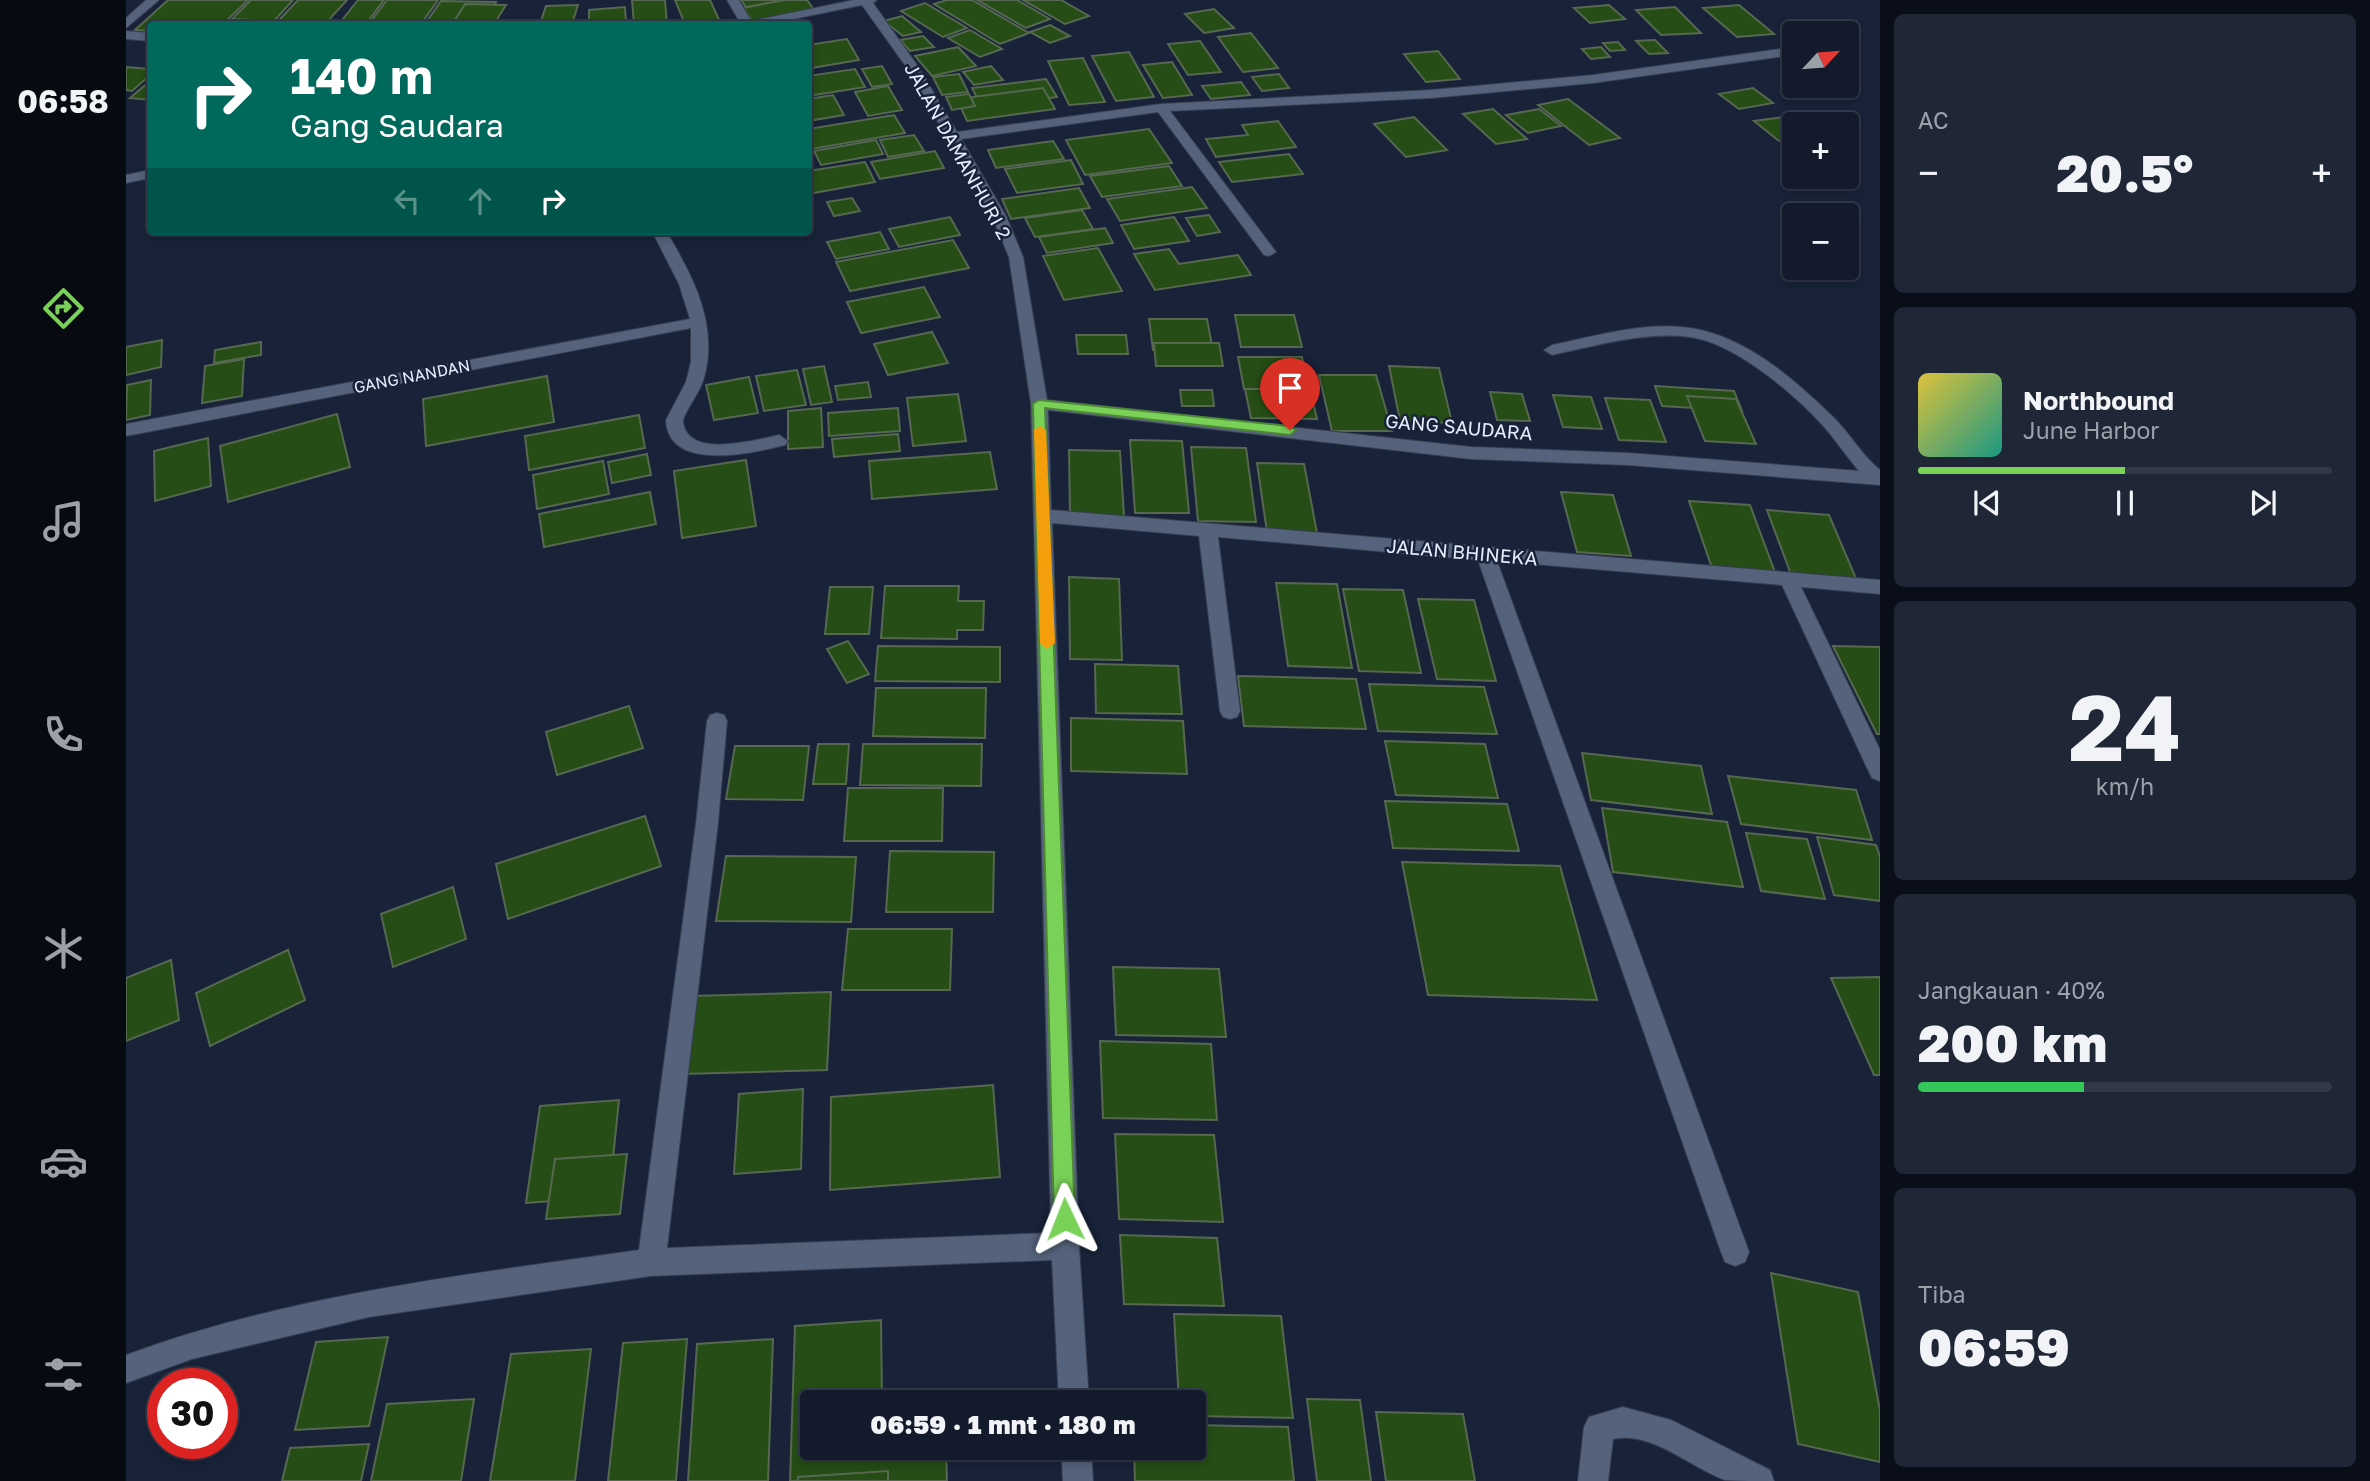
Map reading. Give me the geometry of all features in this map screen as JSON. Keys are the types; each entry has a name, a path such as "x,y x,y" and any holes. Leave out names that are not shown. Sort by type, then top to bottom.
{"street":[{"path":"126,24 153,0"},
{"path":"733,0 745,21"},
{"path":"769,21 868,1"},
{"name":"JALAN DAMANHURI 2","path":"868,1 914,68 999,216 1016,257 1039,404 1065,1246 1073,1390"},
{"path":"126,35 147,37"},
{"path":"953,136 1161,108 1431,94 1593,79 1782,53"},
{"path":"1161,108 1269,252"},
{"path":"126,179 147,175"},
{"path":"661,235 692,292 698,322 699,360 688,399 675,415 677,434 688,444 718,451 779,441"},
{"name":"GANG NANDAN","path":"126,430 698,322"},
{"path":"1552,350 1644,332 1691,332 1730,345 1784,382 1826,419 1878,479"},
{"name":"GANG SAUDARA","path":"1039,404 1471,453 1628,459 1878,479"},
{"name":"JALAN BHINEKA","path":"1043,516 1880,587"},
{"path":"1208,530 1230,711"},
{"path":"1485,554 1735,1252"},
{"path":"1788,581 1880,772"},
{"path":"651,1262 707,823 717,722"},
{"path":"126,1369 192,1345 369,1303 651,1262 1065,1246"},
{"path":"1592,1481 1599,1427 1623,1422 1660,1431 1759,1481"},
{"path":"1077,1460 1078,1481"}],"building":[{"path":"168,0 248,0 226,21 147,21 147,31 135,30"},
{"path":"251,0 293,0 274,21 232,19"},
{"path":"298,0 347,0 328,21 279,20"},
{"path":"358,0 384,0 368,21 341,21"},
{"path":"387,0 438,0 423,21 371,21"},
{"path":"632,0 665,0 667,21 634,21"},
{"path":"675,0 710,0 720,21 684,21"},
{"path":"741,0 788,0 746,7"},
{"path":"784,0 807,0 815,11 753,21 743,8"},
{"path":"947,0 972,0 1029,33 1000,44 934,4"},
{"path":"977,0 1017,0 1050,19 1026,28"},
{"path":"1023,0 1061,0 1089,16 1065,24"},
{"path":"441,1 496,2 484,21 427,21"},
{"path":"925,3 967,28 943,37 901,11"},
{"path":"465,4 506,5 496,21 454,21"},
{"path":"578,5 573,21 541,21 546,6"},
{"path":"1609,5 1625,19 1590,23 1574,8"},
{"path":"1739,5 1774,34 1737,37 1703,8"},
{"path":"625,7 626,21 589,21 589,10"},
{"path":"1675,7 1701,33 1661,35 1636,10"},
{"path":"1214,9 1234,28 1204,33 1185,14"},
{"path":"902,16 921,32 903,36 884,21"},
{"path":"1050,25 1070,36 1050,43 1030,32"},
{"path":"970,30 1002,49 980,57 948,38"},
{"path":"1251,33 1278,68 1243,72 1218,37"},
{"path":"923,36 934,47 910,51 900,40"},
{"path":"847,39 859,60 812,68 812,44"},
{"path":"1655,40 1668,53 1649,54 1636,41"},
{"path":"1200,41 1221,72 1188,75 1168,44"},
{"path":"1618,42 1625,50 1610,51 1603,43"},
{"path":"958,47 976,66 932,76 915,56"},
{"path":"1601,47 1610,57 1591,59 1582,49"},
{"path":"1438,51 1460,79 1426,82 1404,54"},
{"path":"1129,52 1154,97 1116,101 1092,56"},
{"path":"1083,58 1105,102 1069,105 1048,61"},
{"path":"1172,62 1192,95 1163,98 1143,65"},
{"path":"882,66 892,84 872,87 862,69"},
{"path":"991,66 1003,80 974,85 963,72"},
{"path":"126,67 147,69 147,78 132,91 126,90"},
{"path":"855,69 865,87 812,95 812,75"},
{"path":"959,74 968,92 942,95 933,77"},
{"path":"1279,74 1289,88 1262,91 1252,77"},
{"path":"1046,79 1057,97 982,107 972,88"},
{"path":"1241,82 1250,95 1211,99 1202,86"},
{"path":"147,84 147,100 130,98"},
{"path":"888,86 902,110 868,116 855,92"},
{"path":"1043,88 1055,109 967,121 957,99"},
{"path":"1753,88 1773,103 1739,109 1719,94"},
{"path":"969,94 975,106 952,110 946,97"},
{"path":"833,95 844,115 812,120 812,98"},
{"path":"1568,99 1620,138 1589,145 1538,105"},
{"path":"1493,109 1527,139 1496,144 1463,114"},
{"path":"1539,109 1561,126 1528,133 1506,115"},
{"path":"894,115 905,133 812,149 812,128"},
{"path":"1414,117 1447,150 1406,157 1374,124"},
{"path":"1782,117 1782,141 1779,141 1754,121"},
{"path":"1278,121 1296,147 1216,157 1206,139 1248,135 1242,125"},
{"path":"1149,129 1172,163 1085,175 1066,140"},
{"path":"914,135 924,151 888,157 880,140"},
{"path":"876,140 883,154 821,165 814,151"},
{"path":"1053,141 1064,159 996,168 988,150"},
{"path":"935,151 944,168 880,179 871,162"},
{"path":"1289,154 1303,174 1232,182 1219,162"},
{"path":"1071,160 1083,184 1017,193 1005,169"},
{"path":"865,162 875,182 812,193 812,170"},
{"path":"1169,166 1182,186 1102,197 1090,176"},
{"path":"1192,187 1207,208 1120,221 1107,199"},
{"path":"1079,188 1090,208 1011,219 1002,199"},
{"path":"852,198 860,211 834,216 827,202"},
{"path":"1082,210 1093,229 1035,237 1025,218"},
{"path":"1209,215 1220,232 1197,236 1186,218"},
{"path":"950,217 960,235 899,247 889,229"},
{"path":"1174,217 1189,241 1134,249 1121,225"},
{"path":"1105,228 1113,243 1047,253 1039,237"},
{"path":"880,232 889,249 836,259 827,242"},
{"path":"953,240 969,268 850,291 836,262"},
{"path":"1098,248 1122,291 1064,300 1043,256"},
{"path":"1169,249 1179,264 1238,255 1251,275 1155,290 1134,254"},
{"path":"924,287 940,317 861,333 847,302"},
{"path":"1235,315 1294,315 1302,347 1241,347"},
{"path":"1149,319 1207,319 1213,351 1153,350"},
{"path":"932,332 948,363 888,375 874,344"},
{"path":"1076,335 1126,335 1128,354 1078,354"},
{"path":"162,340 161,367 126,375 126,347"},
{"path":"261,342 261,355 214,363 215,350"},
{"path":"1154,343 1219,343 1223,366 1156,366"},
{"path":"1238,357 1302,357 1309,389 1244,389"},
{"path":"244,359 242,396 202,403 205,366"},
{"path":"824,366 832,402 811,405 803,369"},
{"path":"1389,366 1439,368 1452,423 1400,421"},
{"path":"797,370 806,405 764,411 756,376"},
{"path":"1319,375 1376,375 1392,431 1332,431"},
{"path":"547,376 554,422 426,446 423,399"},
{"path":"749,377 758,413 714,420 706,385"},
{"path":"151,380 150,415 126,420 127,385"},
{"path":"868,382 871,397 838,400 835,386"},
{"path":"1655,386 1734,391 1742,411 1662,406"},
{"path":"1245,389 1310,389 1317,419 1251,418"},
{"path":"1180,390 1212,390 1214,406 1182,406"},
{"path":"1490,392 1522,394 1530,421 1497,420"},
{"path":"958,394 966,441 913,446 907,398"},
{"path":"1553,395 1591,397 1602,429 1563,427"},
{"path":"1687,396 1736,399 1756,444 1705,441"},
{"path":"1605,398 1650,400 1666,442 1619,440"},
{"path":"821,408 823,447 788,449 788,411"},
{"path":"898,408 900,431 829,436 828,413"},
{"path":"337,414 350,467 228,502 220,446"},
{"path":"639,415 645,448 529,470 525,436"},
{"path":"898,434 900,451 834,457 832,439"},
{"path":"208,438 211,486 155,501 154,451"},
{"path":"1130,440 1182,441 1189,513 1135,513"},
{"path":"1191,447 1246,448 1256,522 1198,521"},
{"path":"1069,450 1120,451 1124,516 1070,515"},
{"path":"990,452 997,489 872,499 869,461"},
{"path":"647,454 651,475 612,483 608,462"},
{"path":"746,460 756,526 682,538 674,471"},
{"path":"603,461 609,494 537,509 533,475"},
{"path":"1257,463 1304,464 1317,533 1267,532"},
{"path":"650,492 656,524 544,547 539,514"},
{"path":"1561,492 1613,495 1631,556 1577,552"},
{"path":"1689,501 1750,505 1776,575 1713,571"},
{"path":"1767,510 1829,515 1857,581 1792,577"},
{"path":"1069,577 1119,579 1122,660 1070,659"},
{"path":"1276,583 1337,584 1352,668 1288,666"},
{"path":"885,586 959,586 958,601 984,601 983,630 957,630 957,639 881,638"},
{"path":"830,587 873,587 869,634 825,634"},
{"path":"1343,589 1403,590 1421,673 1359,671"},
{"path":"1418,599 1474,600 1496,681 1437,679"},
{"path":"848,641 869,674 847,683 827,649"},
{"path":"878,646 1000,647 1000,682 875,681"},
{"path":"1833,646 1880,647 1880,734 1877,734"},
{"path":"1095,664 1178,666 1182,714 1096,713"},
{"path":"1238,676 1356,679 1366,729 1244,726"},
{"path":"1369,684 1484,687 1497,734 1378,731"},
{"path":"876,688 986,688 985,738 873,736"},
{"path":"629,706 643,748 557,775 546,732"},
{"path":"1071,718 1183,721 1187,774 1071,771"},
{"path":"1385,741 1485,744 1498,798 1396,795"},
{"path":"818,744 849,744 846,784 813,784"},
{"path":"863,744 982,744 981,786 860,785"},
{"path":"735,746 809,746 803,800 726,799"},
{"path":"1582,753 1701,766 1712,814 1591,800"},
{"path":"1728,776 1856,790 1872,840 1741,824"},
{"path":"848,788 943,788 942,841 844,841"},
{"path":"1385,801 1507,804 1519,851 1393,848"},
{"path":"1602,808 1727,822 1743,887 1613,872"},
{"path":"645,816 661,866 508,919 496,864"},
{"path":"1746,833 1807,839 1825,899 1761,891"},
{"path":"1817,837 1876,845 1880,857 1880,901 1834,895"},
{"path":"890,851 994,852 993,912 886,912"},
{"path":"726,856 856,857 851,922 716,921"},
{"path":"1402,862 1560,866 1597,1000 1428,995"},
{"path":"453,887 466,939 393,967 381,914"},
{"path":"848,929 952,929 950,990 842,990"},
{"path":"288,950 305,1000 210,1046 196,993"},
{"path":"171,960 179,1020 126,1041 126,978"},
{"path":"1113,967 1219,969 1226,1037 1116,1035"},
{"path":"1880,977 1880,1075 1874,1075 1831,978"},
{"path":"831,992 827,1070 682,1074 693,996"},
{"path":"1100,1041 1211,1044 1217,1120 1103,1118"},
{"path":"993,1085 1000,1177 830,1190 831,1097"},
{"path":"803,1089 801,1169 734,1174 739,1094"},
{"path":"619,1100 609,1197 526,1203 540,1106"},
{"path":"1115,1134 1214,1135 1223,1222 1119,1219"},
{"path":"627,1154 620,1214 546,1219 555,1159"},
{"path":"1120,1235 1217,1238 1224,1306 1124,1304"},
{"path":"1771,1273 1858,1292 1880,1411 1880,1462 1798,1444"},
{"path":"1174,1314 1281,1316 1293,1418 1206,1416 1206,1390 1178,1390"},
{"path":"881,1320 882,1390 800,1390 800,1460 946,1460 947,1481 790,1481 795,1326"},
{"path":"388,1337 369,1426 295,1430 316,1342"},
{"path":"687,1339 676,1481 608,1481 623,1343"},
{"path":"773,1339 768,1481 688,1481 697,1344"},
{"path":"591,1349 575,1481 490,1481 511,1354"},
{"path":"474,1399 461,1481 371,1481 387,1404"},
{"path":"1307,1399 1360,1400 1371,1481 1317,1481"},
{"path":"1376,1412 1463,1414 1475,1481 1386,1481"},
{"path":"1206,1425 1288,1427 1294,1481 1135,1481 1134,1460 1206,1460"},
{"path":"369,1444 361,1481 282,1481 290,1448"},
{"path":"888,1471 888,1481 798,1481 798,1477"}],"slow traffic":[{"path":"1040,430 1047,643"}],"route":[{"path":"1065,1219 1039,404 1290,430"}]}
